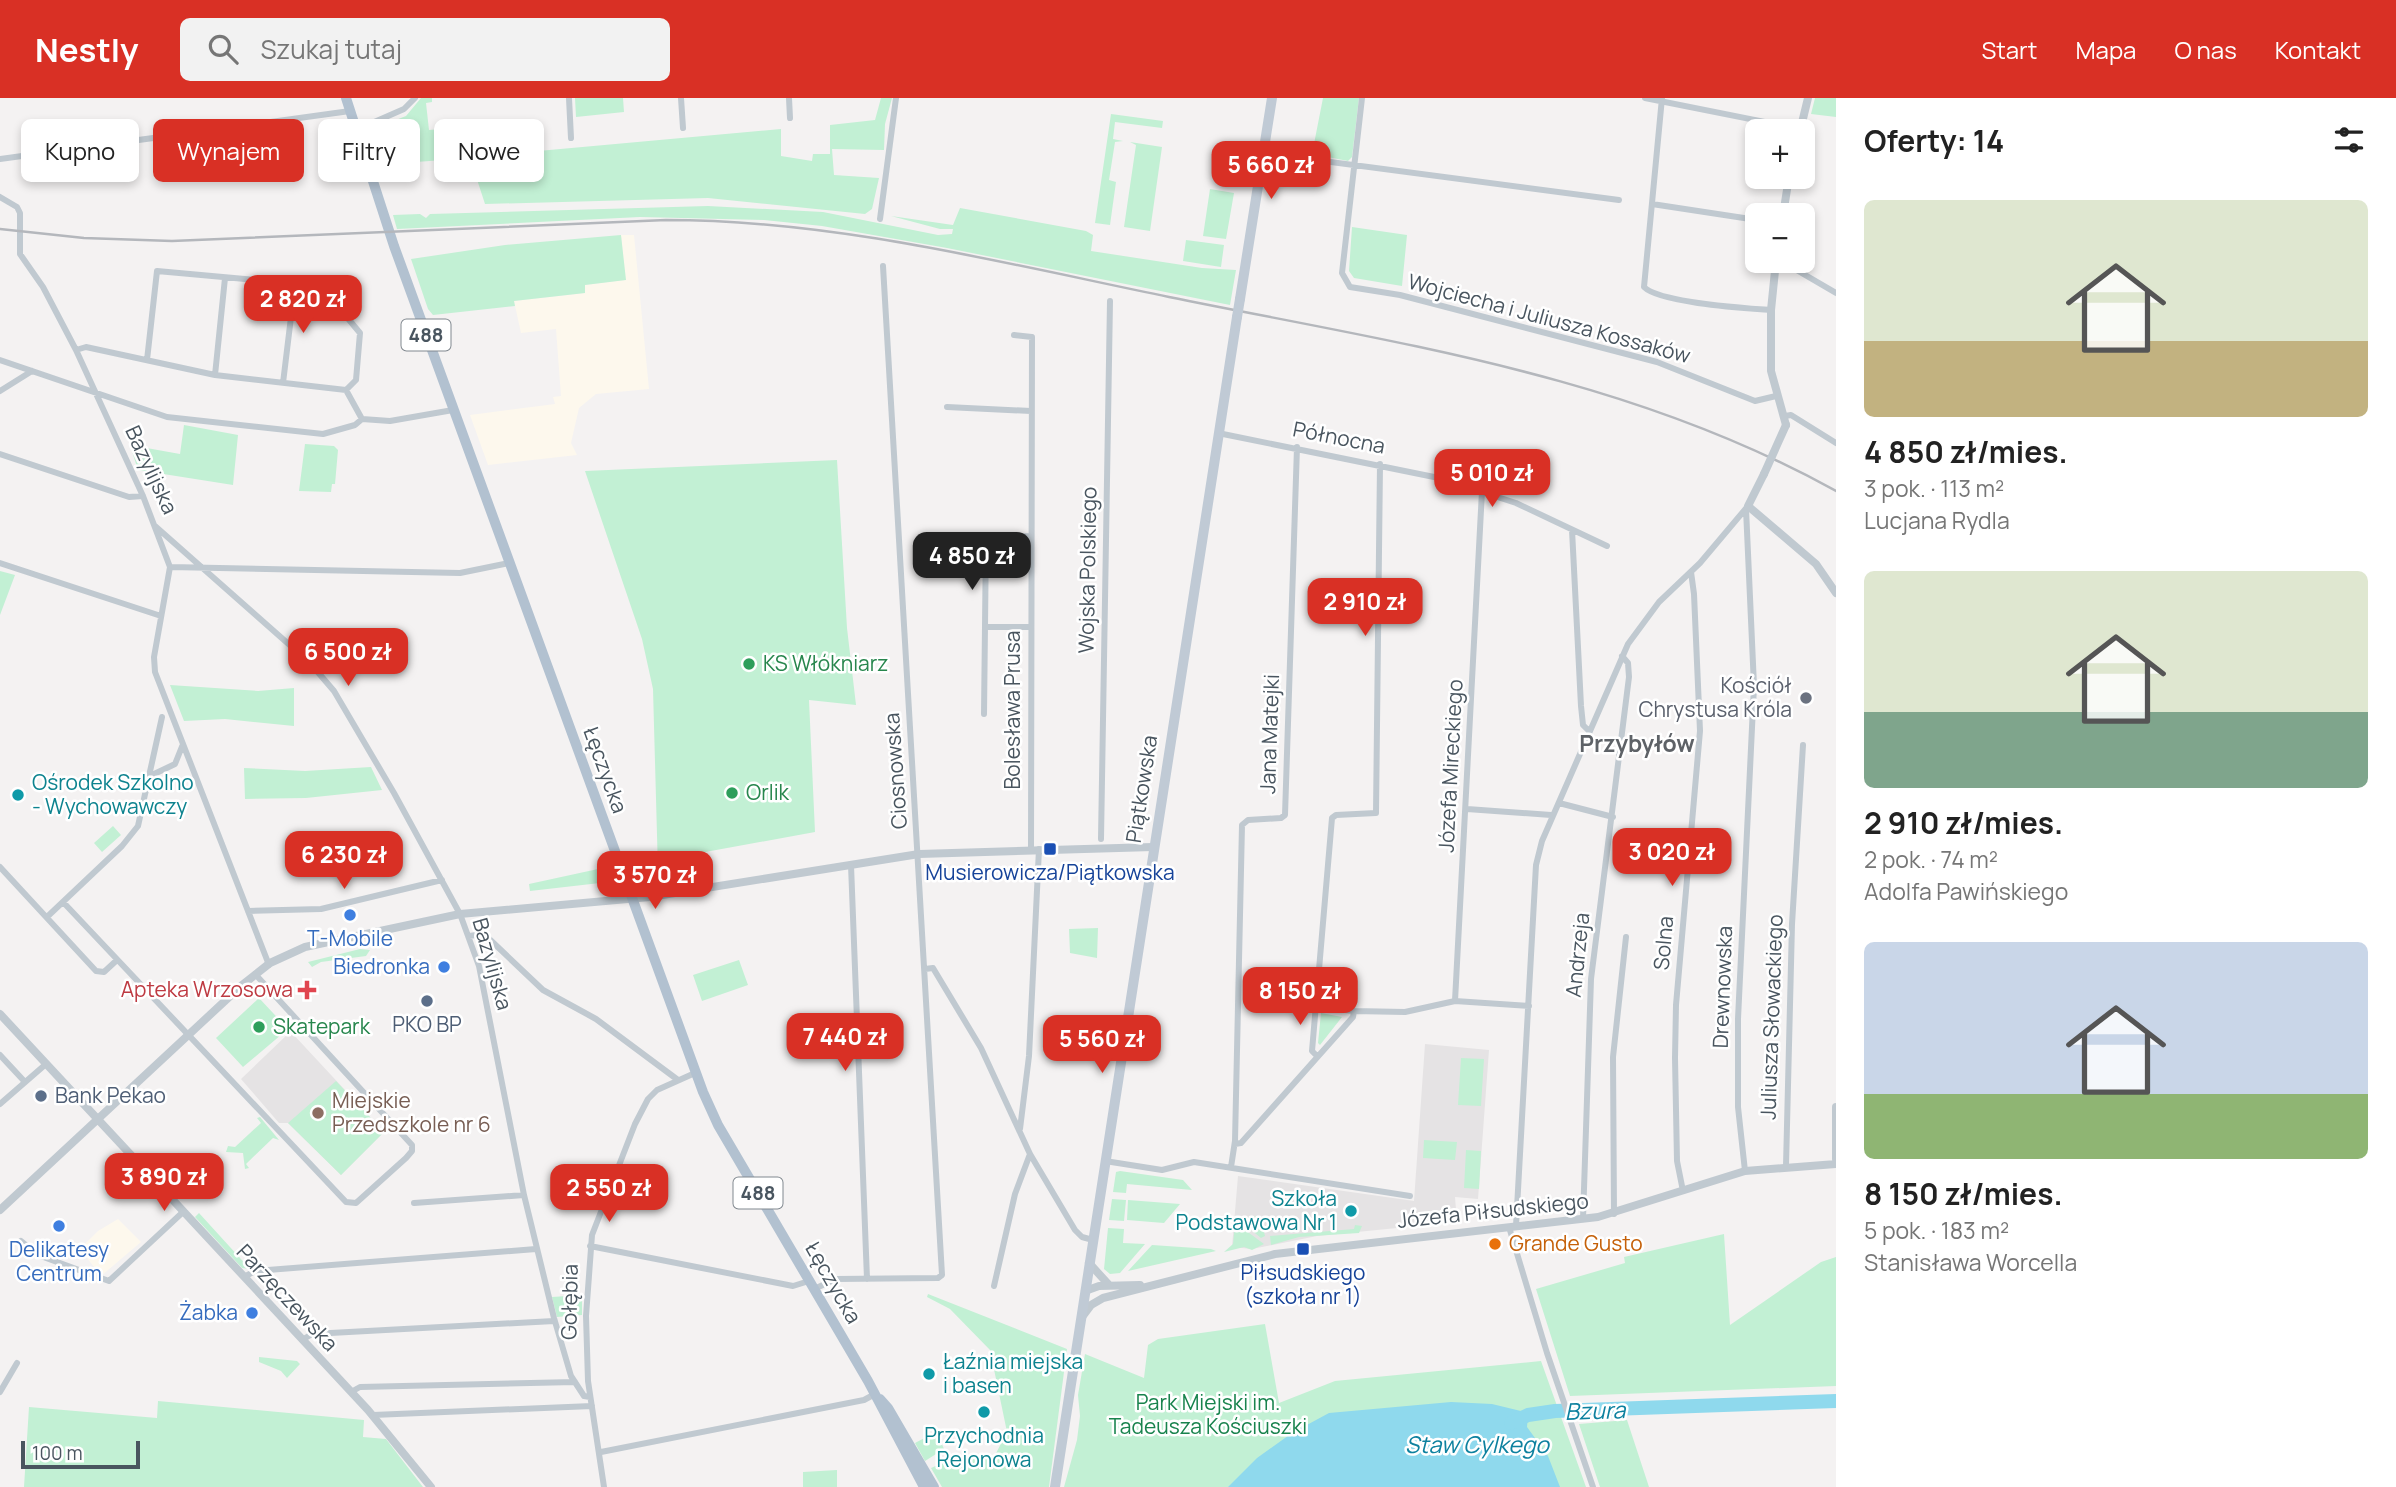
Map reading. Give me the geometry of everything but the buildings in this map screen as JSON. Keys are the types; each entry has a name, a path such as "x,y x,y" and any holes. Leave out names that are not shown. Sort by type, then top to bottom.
{"main road":[{"name":"488","path":"346,98 352,119"},
{"name":"Piątkowska","path":"1055,1487 1272,98"},
{"name":"Łęczycka","path":"372,182 695,1073 719,1125 875,1394 881,1411 930,1487"}],"street":[{"path":"381,119 404,109 415,98"},
{"path":"569,98 571,138"},
{"path":"681,98 683,128"},
{"path":"789,98 790,118"},
{"path":"880,219 896,98"},
{"path":"1353,165 1362,98"},
{"path":"1644,98 1662,99 1751,119"},
{"path":"1803,119 1808,98"},
{"path":"1662,99 1643,278 1648,291 1712,305 1771,310"},
{"path":"0,159 350,111"},
{"path":"1263,153 1619,200"},
{"name":"Wojciecha i Juliusza Kossaków","path":"1353,165 1342,273 1350,287 1400,295 1657,362 1755,401 1776,396"},
{"name":"Bazylijska","path":"0,198 17,207 20,213 20,254 43,287 76,350 155,526 310,663 334,691 460,914 470,936 486,999 524,1195 554,1321 575,1382 584,1396 590,1397"},
{"path":"1652,204 1745,218"},
{"name":"Ciosnowska","path":"867,1279 938,1278 942,1275 883,266"},
{"path":"147,360 157,271 321,286 359,333 356,380 346,390"},
{"path":"1775,273 1771,310 1771,371 1776,396 1786,421"},
{"path":"1802,273 1836,293"},
{"path":"215,375 225,278"},
{"path":"284,383 295,284"},
{"name":"Wojska Polskiego","path":"1101,839 1111,302"},
{"name":"Bolesława Prusa","path":"1014,335 1032,337 1031,627 1035,849 1030,1044 1020,1131"},
{"path":"76,350 86,347 215,375 346,390"},
{"path":"0,360 167,417 299,433 323,435 355,425 362,419 390,421 453,410"},
{"path":"0,391 32,371"},
{"path":"346,390 362,419"},
{"path":"947,407 1031,411"},
{"path":"1593,1487 1564,1404 1513,1227 1536,865 1551,815 1559,803 1588,730 1622,656 1651,612 1747,508 1786,421 1791,415 1836,443"},
{"name":"Północna","path":"1218,433 1380,464 1482,491 1606,546"},
{"name":"Jana Matejki","path":"1235,1144 1242,825 1248,820 1281,818 1285,815 1297,447"},
{"path":"0,454 128,497 143,496"},
{"path":"1317,1056 1312,1051 1332,818 1336,815 1376,813 1380,464"},
{"name":"Józefa Mireckiego","path":"1455,1001 1482,491"},
{"path":"1747,508 1816,564 1836,593"},
{"name":"Drewnowska","path":"1745,1171 1738,1107 1738,1019 1754,686 1747,508"},
{"path":"155,526 170,567 154,657 155,672 269,965"},
{"path":"1572,530 1581,706 1583,725 1588,730"},
{"path":"984,714 986,537 1031,536"},
{"path":"0,563 161,616"},
{"path":"170,567 460,573 509,563"},
{"name":"Solna","path":"1684,1191 1677,1161 1676,1004 1700,731 1694,594 1690,572"},
{"path":"986,627 1031,627"},
{"name":"Andrzeja","path":"1583,1219 1591,979 1614,817 1629,677 1628,663 1622,656"},
{"path":"48,916 122,846 138,826 162,717"},
{"path":"150,776 175,764 183,744"},
{"name":"Juliusza Słowackiego","path":"1786,1166 1792,924 1803,744"},
{"path":"1559,803 1614,817"},
{"path":"1467,809 1551,815"},
{"path":"2,1205 255,974 305,947 460,914 632,899 919,854 1153,847"},
{"path":"590,1246 793,1286 836,1279 867,1279 851,865"},
{"path":"0,867 96,971 104,972 117,960"},
{"path":"248,911 321,909 442,880"},
{"path":"63,902 346,1202 356,1203 406,1158 412,1151 412,1145 255,974"},
{"path":"470,936 484,934 543,990 596,1019 678,1080"},
{"path":"1614,1214 1613,1057 1626,937"},
{"path":"925,968 933,968 981,1048 1030,1154 1075,1230 1082,1237 1093,1240"},
{"path":"1316,1007 1405,1012 1455,1001 1529,1006"},
{"path":"1231,1167 1235,1144 1241,1143 1353,1017 1354,1011"},
{"name":"Parzęczewska","path":"0,1014 373,1415 431,1487"},
{"path":"0,1055 25,1082"},
{"path":"0,1104 46,1064"},
{"name":"Gołębia","path":"604,1487 601,1452 590,1397 586,1321 590,1246 594,1225 641,1111 657,1090 695,1073"},
{"path":"1836,1107 1836,1161"},
{"path":"994,1286 1015,1194 1030,1154"},
{"path":"1105,1161 1162,1170 1190,1162 1410,1196"},
{"name":"Józefa Piłsudskiego","path":"1103,1298 1150,1284 1303,1249 1614,1214 1745,1171 1836,1161"},
{"path":"414,1203 524,1195"},
{"path":"21,1241 43,1258 109,1281 183,1212"},
{"path":"244,1277 255,1271 536,1249"},
{"path":"1089,1263 1109,1285"},
{"name":"Józefa Piłsudskiego","path":"1085,1291 1109,1285 1150,1284"},
{"path":"1085,1291 1103,1298"},
{"path":"1081,1318 1091,1305 1103,1298"},
{"path":"302,1340 312,1334 554,1321"},
{"path":"0,1392 17,1363"},
{"path":"351,1392 360,1387 575,1382"},
{"path":"601,1452 864,1400 875,1394"},
{"path":"373,1415 592,1406"}],"shaded area":[{"path":"621,235 634,235 649,389 596,394 579,408 571,443 577,455 488,465 470,415 555,404 553,397 561,396 556,329 521,333 514,301 585,293 584,285 625,280"},
{"name":"Miejskie Przedszkole nr 6","path":"292,1033 384,1132 341,1175 288,1123 279,1123 241,1079"},
{"path":"1425,1044 1489,1050 1478,1199 1455,1197 1457,1222 1317,1236 1252,1249 1232,1247 1238,1176 1414,1201"},
{"path":"118,1219 141,1242 101,1276 80,1249 98,1231"}],"green space":[{"path":"421,98 432,98 432,102 426,103 429,130 434,130 434,161 420,162 420,119 398,119 406,116"},
{"path":"575,98 623,98 624,112 576,117"},
{"path":"881,98 892,98 885,124 884,150 832,149 834,175 879,178 872,209 865,214 708,198 485,204 478,182 544,182 544,151 781,129 781,156 812,161 813,154 830,154 830,125 875,120"},
{"path":"1323,98 1359,98 1352,157 1348,161 1312,154"},
{"path":"1815,98 1836,98 1836,117 1811,114"},
{"path":"1111,114 1163,121 1162,128 1115,122 1113,139 1123,141 1115,142 1109,180 1116,182 1110,225 1095,223"},
{"path":"1130,142 1162,147 1150,231 1124,227 1136,145"},
{"path":"1210,189 1234,193 1226,239 1203,236"},
{"path":"708,206 823,212 938,235 952,234 953,229 940,229 891,216 953,225 960,208 1086,231 1093,235 1091,251 1202,268 1236,270 1230,305 947,248 822,226 764,220 640,217 397,229 393,215 420,214 426,218 430,214"},
{"path":"1352,227 1407,235 1402,286 1354,278 1349,271"},
{"path":"621,235 626,280 585,285 585,293 514,301 515,306 433,315 428,309 411,259 505,245"},
{"path":"1186,240 1224,245 1221,267 1183,261"},
{"path":"184,425 238,435 233,485 138,470 130,445 180,454"},
{"path":"305,444 334,446 338,450 335,484 332,484 331,492 299,491"},
{"name":"KS Włókniarz","path":"837,460 847,628 856,705 809,700 815,832 678,857 676,871 658,871 653,689 642,639 585,471"},
{"path":"0,571 15,575 0,615"},
{"path":"170,685 258,691 294,688 294,726 225,719 184,721"},
{"path":"371,767 382,790 306,798 245,799 244,768 305,771"},
{"path":"113,826 121,835 102,852 94,843"},
{"path":"598,869 600,883 530,891 529,884"},
{"path":"1098,928 1097,958 1070,953 1069,929"},
{"path":"360,949 370,950 366,956 321,962 312,967 308,962"},
{"path":"739,960 748,985 702,1001 693,975"},
{"name":"Skatepark","path":"259,998 288,1029 243,1067 216,1038"},
{"path":"1321,1013 1342,1017 1320,1045 1318,1043"},
{"path":"1461,1058 1484,1059 1481,1106 1458,1105"},
{"path":"336,1081 384,1132 341,1175 288,1123"},
{"path":"260,1117 279,1140 273,1138 246,1164 249,1168 245,1169 243,1153 226,1152 228,1146 235,1147 261,1123 257,1118"},
{"path":"1424,1140 1457,1142 1455,1160 1423,1158"},
{"path":"1466,1150 1481,1151 1479,1189 1464,1188"},
{"path":"1116,1172 1183,1180 1192,1190 1127,1184 1126,1193 1113,1192"},
{"path":"1112,1199 1126,1200 1124,1221 1109,1220"},
{"path":"1128,1200 1180,1204 1164,1223 1127,1220"},
{"path":"199,1213 250,1269 242,1268 195,1217"},
{"path":"1260,1216 1265,1236 1261,1238 1239,1220"},
{"path":"1235,1224 1264,1244 1252,1250 1244,1247 1224,1252 1233,1244"},
{"path":"1355,1225 1362,1226 1359,1233 1299,1237 1271,1245 1270,1236 1354,1229"},
{"path":"1108,1228 1124,1229 1123,1243 1145,1244 1120,1273 1110,1274 1104,1269"},
{"path":"1724,1234 1730,1325 1821,1262 1836,1257 1836,1386 1570,1396 1536,1289 1625,1263 1624,1257"},
{"path":"1152,1245 1211,1249 1216,1251 1128,1271"},
{"path":"928,1294 1067,1349 1049,1487 942,1487 931,1468 961,1455 993,1459 1007,1432 990,1350 950,1309 927,1297"},
{"path":"582,1295 582,1315 557,1317 552,1297"},
{"name":"Park Miejski im. Tadeusza Kościuszki","path":"1265,1324 1279,1403 1335,1381 1541,1361 1586,1487 1064,1487 1077,1440 1080,1416 1078,1395 1085,1354 1144,1378 1148,1345 1158,1339"},
{"path":"259,1357 297,1361 300,1364 287,1378 281,1371 259,1362"},
{"path":"158,1401 364,1420 363,1437 386,1439 423,1487 24,1487 29,1407 157,1418"},
{"path":"1627,1420 1649,1487 1600,1487 1579,1424"},
{"path":"932,1434 938,1435 944,1449 925,1461 915,1443"},
{"path":"837,1470 837,1487 803,1487 803,1472"}],"water":[{"name":"Staw Cylkego","path":"1451,1402 1492,1404 1525,1412 1528,1415 1527,1427 1548,1456 1560,1487 1228,1487 1257,1458 1292,1433 1329,1413"}],"waterway":[{"name":"Bzura","path":"1511,1423 1528,1415 1555,1411 1836,1401"}],"railway":[{"path":"0,229 84,238 172,241 666,220 730,222 856,235 1426,348 1510,368 1594,391 1676,418 1757,451 1836,491"}],"place":[{"name":"KS Włókniarz","path":"749,664"},
{"name":"Kościół Chrystusa Króla","path":"1806,698"},
{"name":"Orlik","path":"732,793"},
{"name":"Ośrodek Szkolno - Wychowawczy","path":"18,795"},
{"name":"Musierowicza/Piątkowska","path":"1050,849"},
{"name":"T-Mobile","path":"350,915"},
{"name":"Biedronka","path":"444,967"},
{"name":"Apteka Wrzosowa","path":"307,990"},
{"name":"PKO BP","path":"427,1001"},
{"name":"Skatepark","path":"259,1027"},
{"name":"Bank Pekao","path":"41,1096"},
{"name":"Miejskie Przedszkole nr 6","path":"318,1113"},
{"name":"Szkoła Podstawowa Nr 1","path":"1351,1211"},
{"name":"Delikatesy Centrum","path":"59,1226"},
{"name":"Grande Gusto","path":"1495,1244"},
{"name":"Piłsudskiego (szkoła nr 1)","path":"1303,1249"},
{"name":"Żabka","path":"252,1313"},
{"name":"Łaźnia miejska i basen","path":"929,1374"},
{"name":"Przychodnia Rejonowa","path":"984,1412"}],"district":[{"name":"Przybyłów","path":"1637,744"}]}
